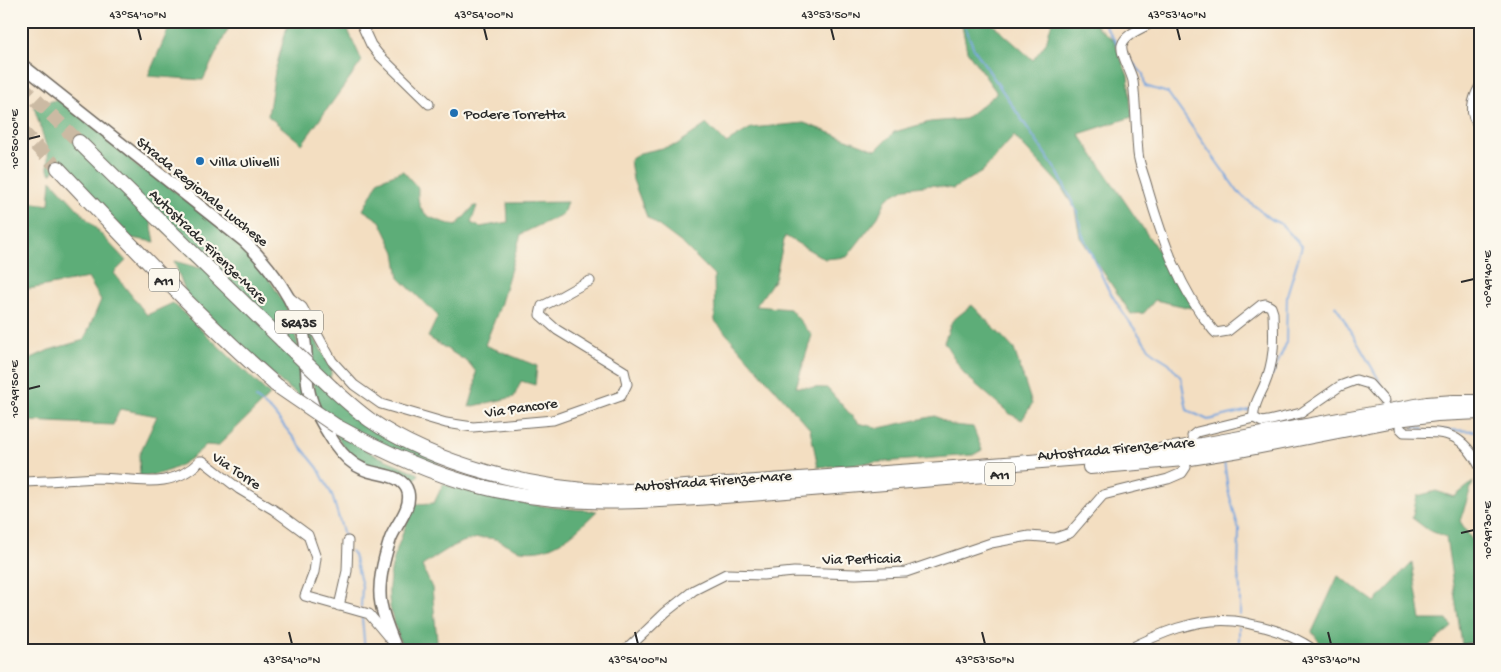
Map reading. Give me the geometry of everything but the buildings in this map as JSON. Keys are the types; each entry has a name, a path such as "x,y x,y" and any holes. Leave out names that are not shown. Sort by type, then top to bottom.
{"highway":[{"name":"Autostrada Firenze-Mare","path":"79,142 283,341 359,412 412,443 446,458 522,480 574,490 615,492 1144,453 1202,445 1408,407 1454,402 1480,402"},
{"name":"Autostrada Firenze-Mare","path":"58,168 225,340 276,385 336,426 385,452 436,473 475,485 549,498 593,502 632,502 1184,459 1405,418 1480,412"}],"main road":[{"name":"Strada Regionale Lucchese","path":"21,64 244,241 270,268 298,318 304,338 307,378 311,400 331,437 353,464 371,472 396,478 403,483 409,493 409,501 390,539 380,583 380,602 396,648"}],"street":[{"path":"360,21 371,45 378,54 429,104"},
{"path":"1156,21 1126,38 1122,43 1122,49 1132,77 1138,154 1162,236 1177,272 1197,309 1213,330 1216,333 1228,331 1261,305 1266,304 1273,313 1273,360 1269,375 1253,411 1254,418"},
{"path":"1480,86 1474,98 1472,113 1476,123 1480,126"},
{"name":"Via Pancore","path":"286,295 302,307 332,361 354,385 381,404 446,423 473,427 553,420 621,396 627,384 624,370 562,334 540,315 542,306 590,281"},
{"path":"1192,436 1197,432 1254,418 1262,422 1301,413 1340,386 1356,380 1369,384 1384,401"},
{"path":"1400,428 1404,432 1450,434 1467,448 1480,467"},
{"name":"Via Torre","path":"21,482 98,478 149,482 168,479 191,471 200,461 203,461 239,489 274,510 308,535 316,558 314,572 305,596 339,606"},
{"name":"Via Perticaia","path":"625,651 666,612 694,590 726,574 906,572 991,543 1030,536 1055,538 1070,533 1103,495 1168,479 1182,473 1186,467"},
{"path":"1480,496 1480,510"},
{"path":"348,542 347,571 339,606 369,614 396,648"},
{"path":"1125,651 1183,626 1206,622 1234,621 1280,631 1307,644 1316,651"},
{"path":"1462,651 1480,650"}],"green space":[{"path":"172,21 232,21 203,80 148,76"},
{"path":"287,21 344,21 362,61 302,144 268,116 275,71"},
{"path":"969,21 989,21 1033,60 1046,43 1052,21 1091,21 1114,41 1128,76 1132,117 1079,134 1193,302 1191,308 1155,300 1144,313 1131,314 1080,237 1075,209 1060,185 1014,136 982,172 953,189 932,185 906,188 887,198 878,217 847,257 825,259 785,236 775,279 756,306 790,309 812,335 796,387 827,388 858,423 879,428 935,416 952,425 973,427 982,450 973,455 818,467 810,429 715,321 714,275 683,244 647,217 633,180 630,160 640,153 676,145 707,124 726,143 751,128 804,123 876,150 894,132 930,122 965,119 997,93 967,51 962,26"},
{"path":"58,99 133,158 131,161 140,169 147,169 231,236 259,263 286,306 298,344 306,401 282,383 187,296 174,261 203,269 150,217 155,242 131,238 60,165 51,174 48,170 48,152 34,107"},
{"path":"403,171 418,188 418,198 423,211 433,218 456,226 474,206 477,206 471,223 480,227 508,222 507,203 567,202 563,214 521,234 500,306 485,345 537,366 535,385 521,381 514,397 469,407 475,387 476,372 469,363 428,337 438,316 399,278 395,252 380,221 363,210 379,180"},
{"path":"51,180 126,261 114,273 147,315 173,303 270,395 218,446 206,445 184,463 168,471 140,477 139,455 157,416 120,409 113,425 27,421 21,416 21,363 49,350 84,340 101,300 88,278 29,289 21,281 21,201 49,205"},
{"path":"972,305 1014,349 1032,404 1022,420 1010,414 965,375 944,342 952,321"},
{"path":"307,324 332,370 327,390 440,461 437,468 407,457 327,416 340,436 373,454 419,474 413,482 408,477 358,462 343,446 319,409 311,378"},
{"path":"1473,482 1460,521 1480,553 1480,645 1462,645 1446,537 1428,530 1412,518 1417,496 1436,491 1454,497"},
{"path":"443,484 482,495 519,502 597,511 572,534 544,549 533,551 521,550 492,538 479,538 453,546 422,566 432,588 438,651 403,651 389,598 393,562 414,504 434,503"},
{"path":"1412,563 1421,620 1447,620 1452,627 1421,651 1326,651 1312,632 1338,576 1375,602"}],"waterway":[{"path":"963,21 974,49 1058,173 1077,212 1082,234 1108,289 1123,313 1153,353 1169,363 1181,378 1187,410 1208,420 1249,410"},
{"path":"1102,21 1117,44"},
{"path":"1129,59 1143,74 1145,86 1168,93 1238,192 1270,219 1281,224 1302,246 1287,295 1286,344 1272,376"},
{"path":"1335,306 1378,378 1384,394"},
{"path":"256,398 272,411 318,468 332,495 345,539"},
{"path":"1413,428 1423,429"},
{"path":"1442,430 1480,431"},
{"path":"1224,461 1228,490 1239,530 1238,574 1240,615"},
{"path":"351,551 354,555 362,586 361,607"},
{"path":"362,618 365,651"},
{"path":"1239,627 1239,651"}],"tunnel":[{"path":"21,85 79,142"},
{"path":"21,130 58,168"}],"place":[{"name":"Podere Torretta","path":"454,113"},
{"name":"Villa Ulivelli","path":"200,161"}]}
